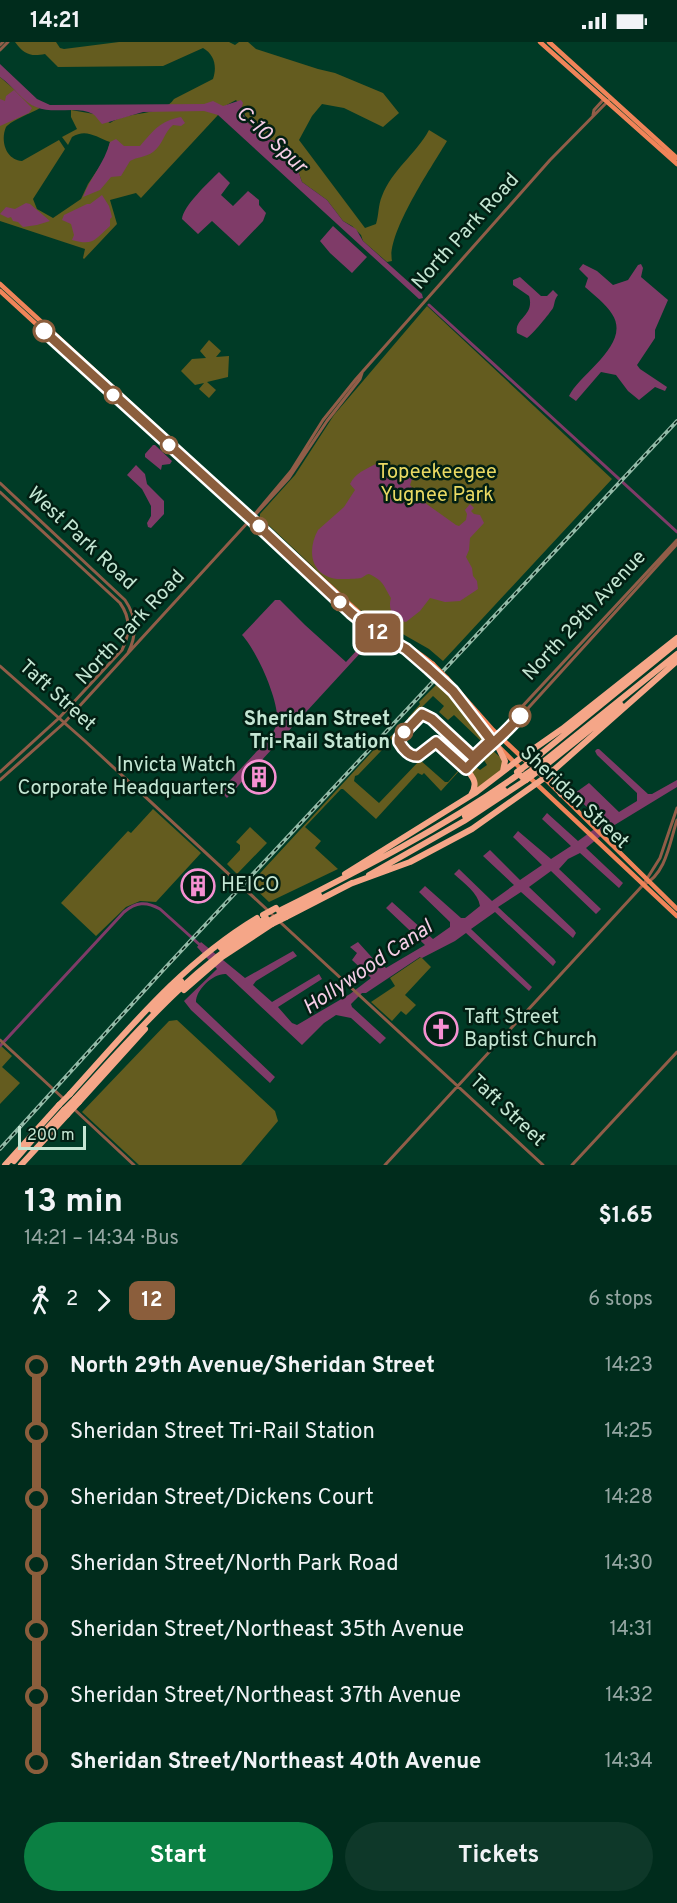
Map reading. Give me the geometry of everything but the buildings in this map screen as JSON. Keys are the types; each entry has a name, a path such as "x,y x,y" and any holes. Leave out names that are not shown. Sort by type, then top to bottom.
{"highway":[{"path":"10,1165 169,1004 207,961 267,919 471,796 677,638"},
{"path":"537,765 677,643"},
{"path":"350,884 456,826 537,765 677,648"},
{"path":"3,1165 74,1098 160,995 267,919 451,820 521,776 677,658"},
{"path":"281,912 410,862 472,829 544,778 616,716 677,658"},
{"path":"499,749 505,761 503,771"},
{"path":"554,768 552,779 561,794"},
{"path":"466,769 475,782 475,790 471,796"},
{"path":"345,874 416,837 521,776"},
{"path":"15,1165 63,1109"},
{"path":"21,1165 63,1109"}],"main road":[{"path":"540,42 607,98 665,150 677,164"},
{"path":"549,42 657,146 677,158"},
{"name":"Sheridan Street","path":"0,285 181,456 365,618 408,645 446,680 606,839 677,916"},
{"name":"Sheridan Street","path":"0,291 188,456 252,517"},
{"path":"181,456 188,456"},
{"name":"Sheridan Street","path":"446,680 499,749 601,844 677,909"}],"street":[{"path":"0,50 8,42"},
{"name":"North Park Road","path":"0,780 64,723 252,517 291,471 323,420 362,371 607,98"},
{"name":"West Park Road","path":"0,483 125,600 134,617 133,641 127,654"},
{"name":"West Park Road","path":"0,492 120,603 128,620 127,640"},
{"name":"North 29th Avenue","path":"492,741 677,542"},
{"path":"127,640 140,640"},
{"name":"North Park Road","path":"0,772 59,718 122,650 127,640"},
{"name":"Taft Street","path":"0,666 543,1165"},
{"path":"646,882 660,858 677,808"},
{"path":"385,1165 646,882 665,859 677,820"},
{"path":"0,1040 134,1165"},
{"path":"572,1165 677,1052"}],"green space":[{"path":"15,42 56,42 60,48 64,49 119,42 229,42 235,45 239,42 248,42 256,49 335,73 383,93 399,113 383,127 344,108 322,104 312,116 299,140 365,228 376,224 386,187 429,130 447,141 403,217 392,249 392,261 387,262 363,241 361,235 352,226 343,221 327,200 302,182 296,165 278,142 269,139 249,124 236,100 223,107 141,198 136,193 110,200 117,224 84,259 85,249 0,221 0,77 31,104 40,108 6,127 4,144 8,153 16,160 22,161 59,140 65,149 33,199 37,209 53,218 81,199 106,157 110,142 91,134 82,133 72,137 68,145 62,137 77,129 71,117 71,110 94,114 110,123 117,119 162,108 174,99 213,79 214,62 203,48 163,66 58,67 45,54 28,54"},
{"name":"Topeekeegee Yugnee Park","path":"427,306 612,479 443,661 429,649 357,608 260,517 260,514 295,475 334,415"},
{"path":"209,340 221,351 216,357 229,356 228,377 207,382 216,390 209,398 199,389 204,383 195,385 181,371 192,359 206,358 200,351"},
{"path":"439,682 457,700 482,738 483,743 475,750 473,751 481,743 480,740 454,715 448,720 439,712 444,706 433,696 408,721 420,704 419,702"},
{"path":"402,726 404,727 355,776 354,781 379,803 420,760 445,782 448,782 458,771 458,767 436,747 461,769 441,791 424,773 422,775 418,773 376,819 341,789 305,827 321,841 315,848 338,869 269,902 250,884 382,741"},
{"path":"457,736 473,751 470,750 455,737"},
{"path":"491,749 501,758 504,767 477,789 470,769 473,765 480,770 487,765 482,757"},
{"path":"153,809 201,853 156,902 140,901 126,907 96,936 61,903 128,831 131,833"},
{"path":"250,827 267,843 237,874 227,864 240,850 240,845 236,842"},
{"path":"421,957 431,967 405,995 416,1005 406,1015 401,1011 392,1021 371,1002 395,986 390,978"},
{"path":"177,1020 275,1111 278,1121 241,1165 139,1165 82,1112 169,1021"},
{"path":"0,1045 12,1056 2,1067 20,1083 0,1104"}],"water":[{"path":"0,64 37,99 50,105 204,104 213,101 223,106 241,100 243,103 241,110 249,124 269,139 278,142 286,150 296,165 302,182 327,200 343,221 356,229 363,241 422,294 423,298 419,299 218,115 204,111 143,112 102,124 94,115 86,111 51,110 32,105 0,77"},
{"path":"14,90 32,108 29,113 0,126 0,99 5,101 6,96"},
{"path":"181,117 185,123 181,126 173,125 153,152 130,161 121,176 111,177 100,190 83,197 110,142 116,139 124,146 140,146 162,124"},
{"path":"219,172 230,183 221,195 233,206 248,191 259,200 259,205 266,213 263,221 239,246 212,221 198,234 182,219 192,201"},
{"path":"102,195 109,206 112,217 110,226 89,242 72,240 74,235 71,224 62,220 64,215 90,204"},
{"path":"26,203 50,221 23,227 11,217 0,214 6,207 15,209"},
{"path":"333,226 367,257 352,273 320,241"},
{"path":"583,264 597,271 613,285 628,280 641,264 643,268 641,277 668,300 655,330 655,338 637,365 667,387 665,391 655,387 639,400 628,391 616,375 601,372 576,401 569,396 602,358 615,336 616,325 612,314 585,287 588,278 579,269"},
{"path":"520,277 541,296 547,296 553,290 558,295 551,311 527,338 517,333 518,324 527,313 530,303 529,296 513,285 513,280"},
{"path":"153,445 172,461 170,464 162,465 161,470 145,457"},
{"path":"382,463 390,470 398,467 409,473 412,479 410,485 421,500 456,525 459,526 466,520 465,510 470,504 474,508 471,511 480,515 484,523 470,538 466,557 477,581 478,589 460,601 445,602 430,598 420,611 406,622 393,614 390,607 391,598 378,579 369,574 356,579 328,577 316,567 313,560 313,546 318,530 344,507 355,490 350,484 352,480 365,470 376,464 379,467"},
{"path":"136,465 145,474 147,484 164,501 164,514 151,528 147,523 151,516 151,506 142,489 127,475"},
{"path":"275,600 280,600 346,662 370,636 375,637 227,798 220,791 271,736 277,723 275,703 266,677 242,635"},
{"path":"597,749 648,794 677,780 677,787 613,826 586,848 623,883 619,888 580,853 568,859 559,869 601,909 596,914 551,871 529,887 574,930 576,933 573,938 521,892 498,907 554,959 556,962 553,966 495,912 471,929 532,987 529,991 466,933 455,941 420,957 366,993 362,993 351,1004 386,1038 380,1044 351,1018 336,1015 324,1023 302,1045 226,974 216,976 202,987 196,1002 275,1077 270,1083 184,1001 217,969 197,947 201,942 245,978 293,951 297,956 253,985 272,1002 319,974 322,979 278,1007 292,1023 297,1025 350,994 371,978 352,960 357,953 350,947 358,942 377,963 380,962 386,968 425,945 386,908 392,902 433,939 450,927 450,922 419,892 425,886 461,918 465,918 480,906 474,893 454,874 459,869 492,901 514,885 483,856 490,850 520,880 542,865 513,837 518,831 551,859 571,846 542,819 547,813 578,841 600,825 602,821 575,796 575,793 589,783 619,812 637,801 637,793 597,755 595,751"}],"waterway":[{"name":"C-10 Spur","path":"429,305 677,532"},
{"name":"Hollywood Canal","path":"0,1046 124,912 133,906 146,904 160,909 200,945"}],"railway":[{"path":"0,1149 165,968 677,421"}],"bus line":[{"name":"12","path":"44,331 351,613 371,629 406,649 429,669 453,691 491,740 473,757 432,719 422,714 399,738 405,751 415,757 436,742 466,769 520,716"}],"place":[{"name":"Sheridan Street Tri-Rail Station","path":"404,732"},
{"name":"Invicta Watch Corporate Headquarters","path":"259,777"},
{"name":"HEICO","path":"198,886"},
{"name":"Taft Street Baptist Church","path":"441,1029"}]}
